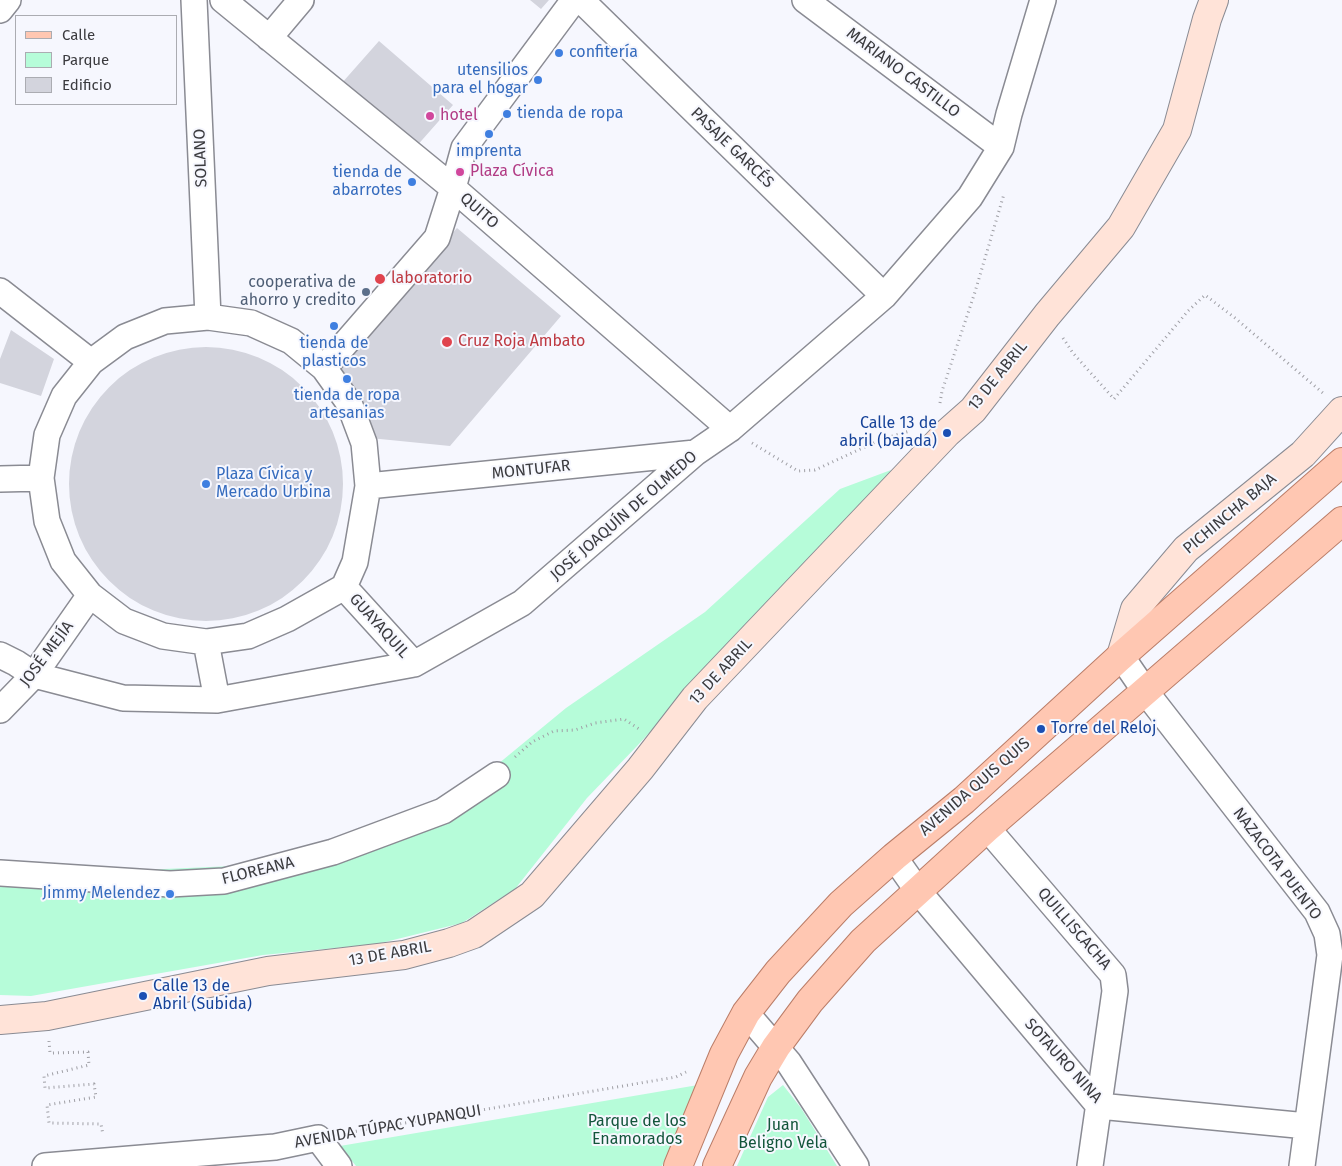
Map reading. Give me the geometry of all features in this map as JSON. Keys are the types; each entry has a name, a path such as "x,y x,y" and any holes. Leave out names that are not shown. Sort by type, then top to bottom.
{"main road":[{"name":"AVENIDA QUIS QUIS","path":"678,1166 724,1054 746,1013 778,972 841,904 894,857 964,800 1121,656 1342,463"},
{"path":"717,1166 758,1077 776,1047 810,1000 863,941 987,828 1342,521"}],"street":[{"path":"0,10 8,0"},
{"name":"SOLANO","path":"194,0 208,317"},
{"name":"QUITO","path":"222,0 452,188 730,429"},
{"path":"269,38 301,0"},
{"path":"324,368 437,238 464,148 574,0"},
{"name":"PASAJE GARCÉS","path":"581,0 884,296"},
{"name":"MARIANO CASTILLO","path":"805,0 1001,147"},
{"name":"JOSÉ JOAQUÍN DE OLMEDO","path":"0,655 34,675 123,698 217,700 414,664 522,603 695,453 730,429 884,296 970,197 1001,147 1043,0"},
{"name":"13 DE ABRIL","path":"0,1020 47,1016 268,971 404,955 474,934 532,895 640,769 695,698 947,433 973,410 1047,315 1121,227 1177,130 1207,19 1214,0"},
{"path":"0,291 92,362"},
{"path":"208,317 251,323 283,337 291,341 324,368 350,403 364,443 368,486 355,562 344,587 288,619 248,636 206,642 164,636 124,621 90,595 63,561 46,521 41,478 47,435 64,396 92,362 125,337 165,322 208,317"},
{"name":"PICHINCHA BAJA","path":"1121,656 1135,609 1186,549 1303,454 1335,404"},
{"name":"MONTUFAR","path":"368,486 695,453"},
{"path":"0,479 41,478"},
{"name":"GUAYAQUIL","path":"344,587 414,664"},
{"name":"JOSÉ MEJÍA","path":"0,710 34,675 90,595"},
{"path":"206,642 217,700"},
{"name":"NAZACOTA PUENTO","path":"1121,656 1144,691 1317,912 1327,934 1330,955 1302,1166"},
{"name":"FLOREANA","path":"0,873 170,884 224,881 334,852 443,811 497,775"},
{"name":"QUILLISCACHA","path":"987,828 1113,975 1115,991 1090,1166"},
{"name":"SOTAURO NINA","path":"894,857 918,891 1099,1106 1307,1126"},
{"path":"746,1013 789,1063 856,1166"},
{"path":"318,1138 339,1166"},
{"name":"AVENIDA TÚPAC YUPANQUI","path":"45,1166 274,1147 318,1138"}],"path":[{"path":"730,429 798,471 815,470 882,439 912,430 930,430 947,433 940,406 942,391 975,292 1004,193"},
{"path":"1047,315 1073,353 1114,399 1188,311 1205,295 1235,318 1335,404"},
{"path":"497,775 532,742 554,730 575,730 595,723 624,719 661,742"},
{"path":"47,1016 50,1053 88,1052 89,1065 44,1076 45,1088 94,1084 96,1097 47,1105 49,1123 101,1124 103,1135 94,1136"},
{"name":"AVENIDA TÚPAC YUPANQUI","path":"318,1138 676,1076 724,1054"}],"green space":[{"path":"891,470 853,529 690,688 587,798 515,889 462,923 377,944 263,955 31,996 0,995 0,881 141,870 233,866 387,824 464,792 566,708 705,612 840,489"},
{"name":"Parque de los Enamorados","path":"698,1085 662,1166 356,1166 340,1146"},
{"name":"Juan Beligno Vela","path":"783,1085 801,1108 837,1166 737,1166 768,1097"}],"building":[{"path":"530,0 549,0 541,9"},
{"path":"379,41 453,105 415,148 341,84"},
{"name":"Cruz Roja Ambato","path":"457,228 561,316 450,446 370,438 333,368"},
{"path":"11,330 54,359 41,396 0,383 0,359"},
{"name":"Plaza Cívica y Mercado Urbina","path":"206,347 233,350 258,357 282,370 303,387 320,408 333,432 340,457 343,484 340,511 333,536 320,560 303,581 282,598 258,611 233,618 206,621 179,618 154,611 130,598 109,581 92,560 79,536 72,511 69,484 72,457 79,432 92,408 109,387 130,370 154,357 179,350"}],"place":[{"name":"confitería","path":"559,53"},
{"name":"utensilios para el hogar","path":"538,80"},
{"name":"tienda de ropa","path":"507,114"},
{"name":"hotel","path":"430,116"},
{"name":"imprenta","path":"489,134"},
{"name":"Plaza Cívica","path":"460,172"},
{"name":"tienda de abarrotes","path":"412,182"},
{"name":"laboratorio","path":"380,279"},
{"name":"cooperativa de ahorro y credito","path":"366,292"},
{"name":"tienda de plasticos","path":"334,326"},
{"name":"Cruz Roja Ambato","path":"447,342"},
{"name":"tienda de ropa artesanias","path":"347,379"},
{"name":"Calle 13 de abril (bajada)","path":"947,433"},
{"name":"Plaza Cívica y Mercado Urbina","path":"206,484"},
{"name":"Torre del Reloj","path":"1041,729"},
{"name":"Jimmy Melendez","path":"170,894"},
{"name":"Calle 13 de Abril (Subida)","path":"143,996"}]}
